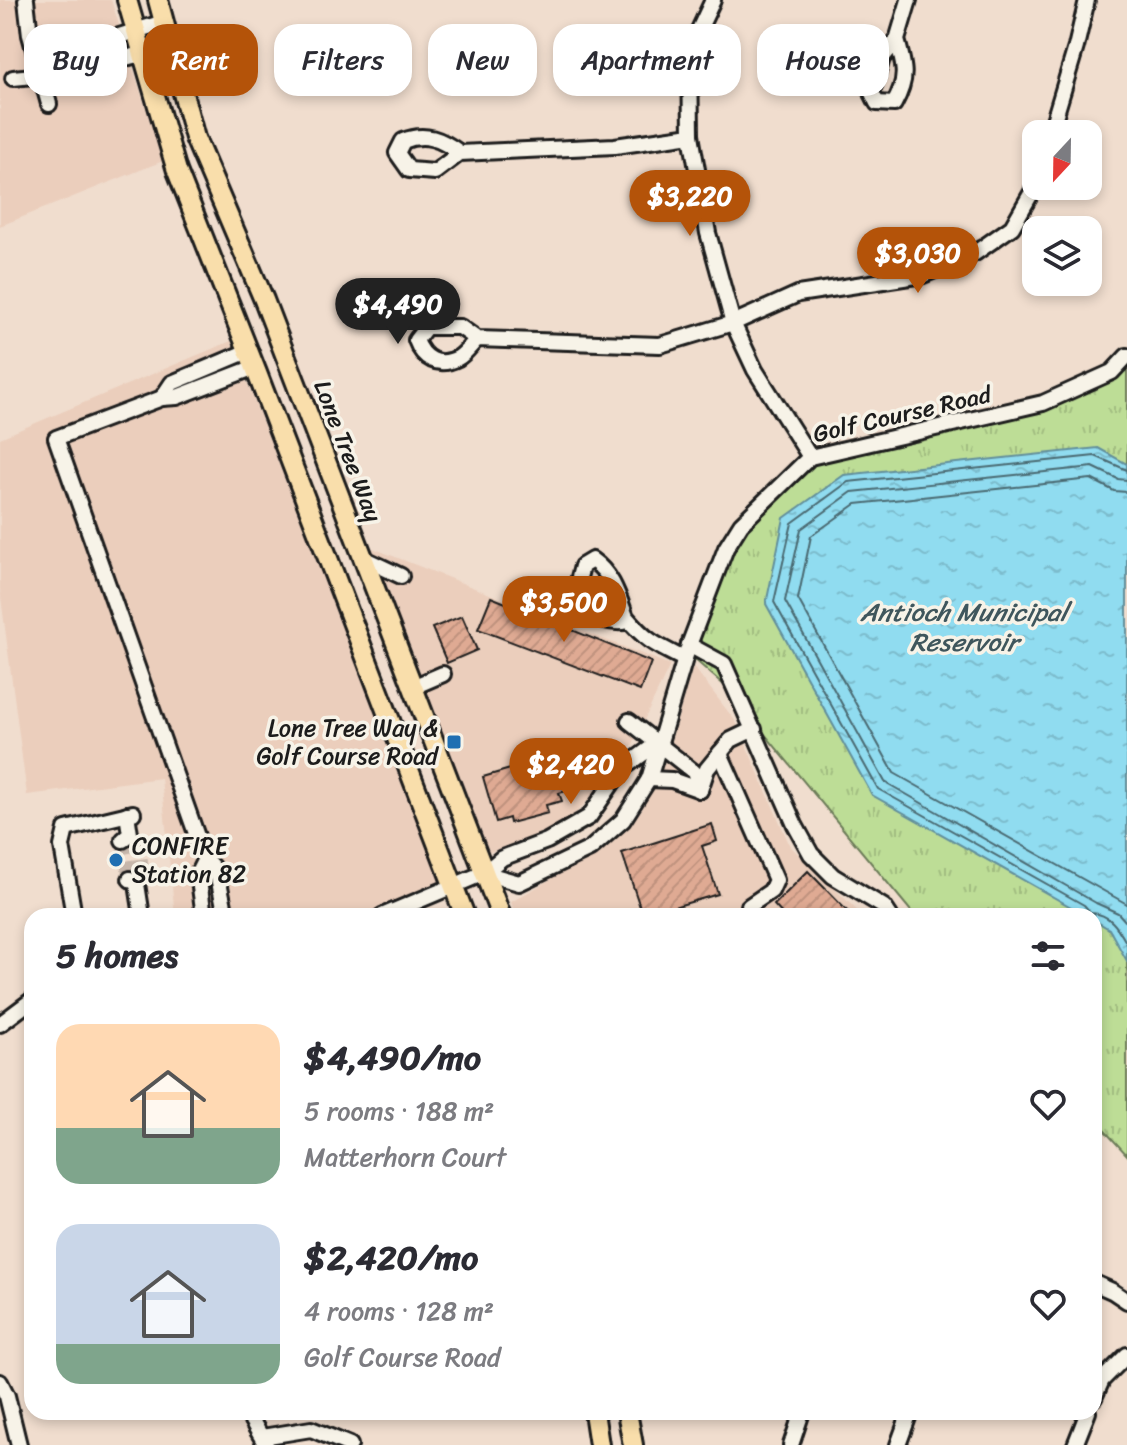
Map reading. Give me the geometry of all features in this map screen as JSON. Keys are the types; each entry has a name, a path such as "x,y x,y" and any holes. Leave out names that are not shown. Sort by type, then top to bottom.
{"main road":[{"path":"127,0 177,171 462,908"},
{"name":"Lone Tree Way","path":"158,0 164,22"},
{"name":"Lone Tree Way","path":"184,96 195,138 264,300 498,908"},
{"path":"595,1420 599,1445"},
{"path":"628,1420 633,1445"}],"street":[{"path":"26,0 29,24"},
{"path":"713,0 690,49 691,135 708,233 733,323 755,370 810,457"},
{"path":"897,40 909,0"},
{"path":"1054,120 1087,0"},
{"path":"127,34 164,22"},
{"path":"127,57 141,53"},
{"path":"13,78 24,76"},
{"path":"46,96 49,104"},
{"path":"460,153 615,146 691,135"},
{"path":"477,339 660,345 733,323 798,294 923,275 975,253 1012,227 1027,200"},
{"name":"Golf Course Road","path":"484,873 519,883 590,849 623,820 649,779 686,652 726,548 741,524 810,457 1043,403 1112,372 1127,356"},
{"path":"224,908 217,872 205,859 56,438 162,398 172,383 252,359"},
{"path":"363,558 401,576"},
{"path":"629,621 621,623 600,618 572,604 582,566 587,562 592,560 613,582 629,621 645,639 724,664 795,825 811,854 833,876 885,908"},
{"path":"413,687 443,674"},
{"path":"629,721 694,772 700,790"},
{"path":"700,790 707,769 731,740 754,729"},
{"path":"401,908 484,873 502,858 547,841 589,817 622,769 659,742"},
{"path":"720,753 776,880 771,891 749,906"},
{"path":"649,779 672,780 700,790"},
{"path":"73,908 62,846 66,829 130,813 131,837"},
{"path":"203,908 198,873 205,859"},
{"path":"136,880 141,908"},
{"path":"0,1024 24,1006"},
{"path":"1102,1287 1127,1301"},
{"path":"1102,1380 1127,1355"},
{"path":"0,1382 7,1396 19,1445"},
{"path":"252,1420 264,1441 311,1429 350,1445"},
{"path":"791,1445 799,1420"},
{"path":"898,1445 907,1420"},
{"path":"1075,1445 1085,1420"}],"shaded area":[{"path":"0,0 111,0 119,24 24,24 24,96 127,96 127,50 163,161 0,226"},
{"path":"231,341 443,884 382,908 174,908 161,778 27,795 0,590 0,438"},
{"path":"370,547 670,665 633,744 602,786 561,828 487,853"},
{"path":"693,666 736,722 790,846 855,908 513,908 511,902 570,868 641,811 665,762"}],"green space":[{"name":"Antioch Municipal Reservoir","path":"1127,356 1127,1155 1102,1128 1102,908 908,908 725,686 686,652 726,548 810,457 1043,403"}],"water":[{"name":"Antioch Municipal Reservoir","path":"1098,448 1127,464 1127,961 1109,929 1102,925 1102,908 1073,908 872,795 766,604 784,518 844,475"}],"building":[{"path":"491,597 651,662 640,691 478,629"},
{"path":"462,616 477,650 447,663 432,628"},
{"path":"517,767 520,778 530,775 533,785 563,777 566,791 559,793 562,801 546,805 548,813 510,823 509,818 496,822 483,777"},
{"path":"712,824 717,841 702,846 718,894 670,908 640,908 622,853"},
{"path":"808,871 844,908 777,908 774,905"}],"tunnel":[{"path":"138,838 143,877"},
{"path":"123,840 130,879"}],"place":[{"name":"Lone Tree Way & Golf Course Road","path":"454,742"},
{"name":"CONFIRE Station 82","path":"116,860"}]}
